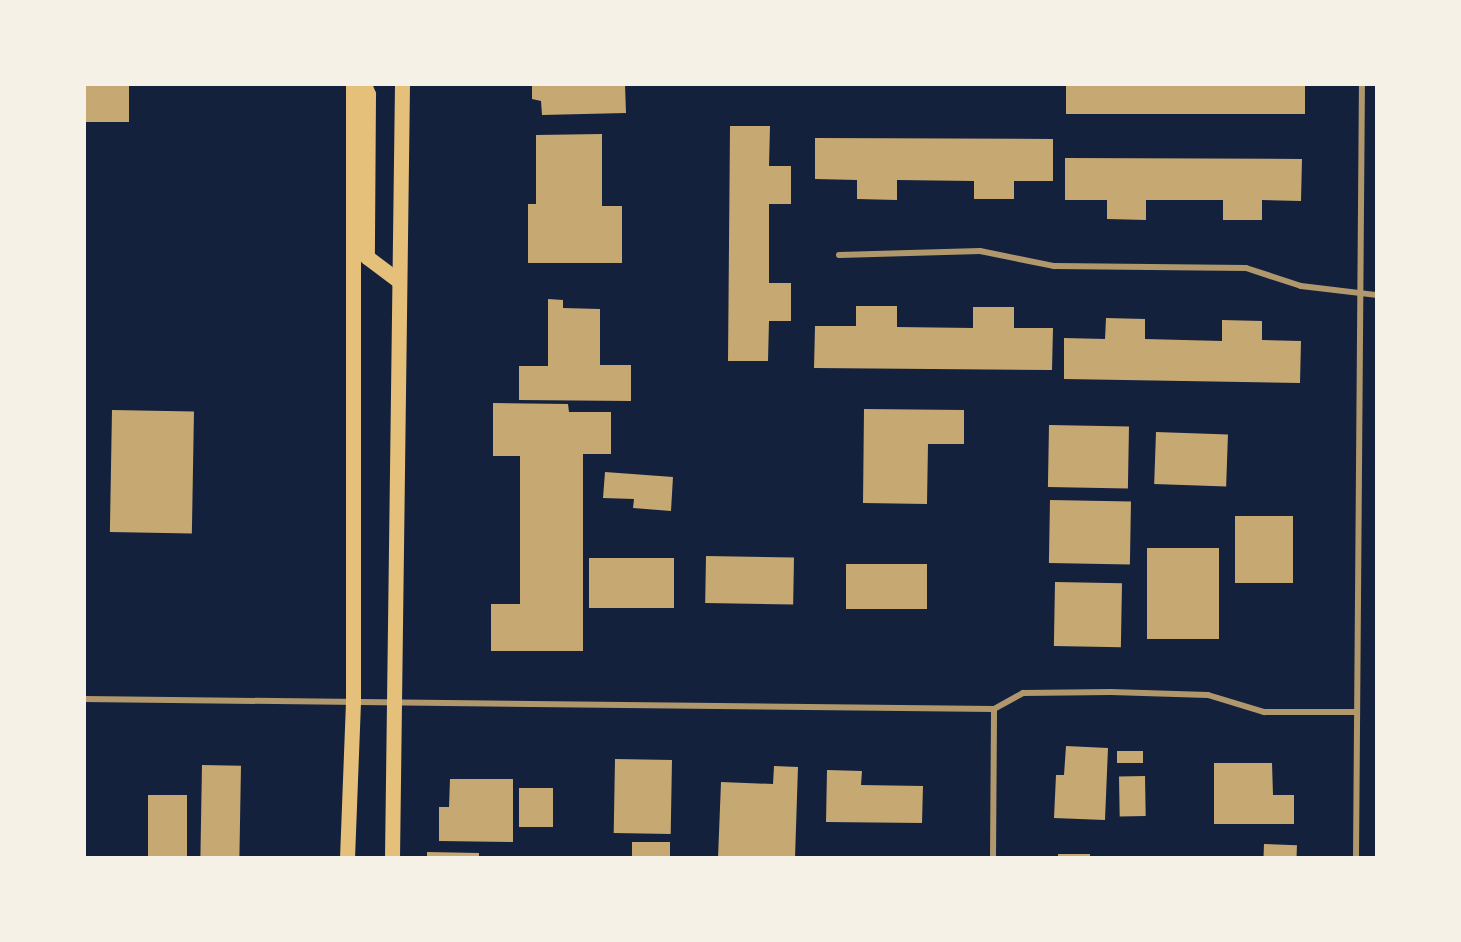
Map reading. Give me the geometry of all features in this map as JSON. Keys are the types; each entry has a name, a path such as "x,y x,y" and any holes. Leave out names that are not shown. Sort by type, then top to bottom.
{"main road":[{"path":"347,858 352,701 353,84"},
{"path":"364,84 368,94 367,257 399,280"},
{"path":"392,858 392,700 402,84"}],"street":[{"path":"1356,858 1362,84"},
{"path":"839,255 980,251 1054,266 1246,268 1301,286 1360,295 1377,295"},
{"path":"84,699 392,700 994,709 1023,693 1110,692 1208,695 1264,712 1357,712"},
{"path":"993,858 994,709"}],"building":[{"path":"84,84 129,84 129,122 84,122"},
{"path":"532,84 625,84 626,113 542,115 541,101 532,99"},
{"path":"1066,84 1305,84 1305,114 1066,114"},
{"path":"730,126 770,126 769,166 791,166 791,204 769,204 769,283 791,283 791,321 769,321 768,361 728,361"},
{"path":"602,134 602,206 622,206 622,263 528,263 528,204 536,204 536,135"},
{"path":"815,138 1053,139 1053,181 1014,181 1014,199 974,199 974,181 897,180 897,200 857,199 857,180 815,179"},
{"path":"1065,158 1302,159 1301,201 1262,200 1262,220 1223,220 1223,200 1146,200 1146,220 1107,219 1107,200 1065,200"},
{"path":"548,299 563,300 563,308 600,309 600,365 631,365 631,401 519,400 519,366 548,366"},
{"path":"856,306 897,306 897,327 973,328 973,307 1014,307 1014,328 1053,328 1052,370 814,368 815,326 856,326"},
{"path":"1106,318 1145,319 1145,339 1222,341 1222,320 1262,321 1262,340 1301,341 1300,383 1064,379 1064,338 1105,339"},
{"path":"493,403 568,404 569,412 611,412 611,454 583,454 583,651 491,651 491,604 520,604 520,456 493,456"},
{"path":"864,409 964,410 964,444 928,444 927,504 863,503"},
{"path":"112,410 194,411 192,533 110,532"},
{"path":"1049,425 1129,426 1128,488 1048,487"},
{"path":"1156,432 1228,435 1226,486 1154,484"},
{"path":"605,472 673,477 671,511 633,508 634,499 603,498"},
{"path":"1050,500 1131,501 1130,564 1049,563"},
{"path":"1235,516 1293,516 1293,583 1235,583"},
{"path":"1147,548 1219,548 1219,639 1147,639"},
{"path":"706,556 794,558 793,605 705,603"},
{"path":"589,558 674,558 674,608 589,608"},
{"path":"846,564 927,564 927,609 846,609"},
{"path":"1055,582 1122,583 1121,647 1054,646"},
{"path":"1066,746 1108,748 1105,820 1054,818 1056,775 1064,775"},
{"path":"1117,751 1143,751 1143,763 1117,763"},
{"path":"615,759 672,760 671,834 614,833"},
{"path":"1214,763 1272,763 1273,795 1294,795 1294,824 1214,824"},
{"path":"202,765 241,766 239,858 200,858"},
{"path":"774,766 798,767 795,858 718,858 721,782 773,784"},
{"path":"827,770 862,771 861,785 923,786 922,823 826,822"},
{"path":"1119,776 1145,776 1146,816 1120,816"},
{"path":"450,779 513,779 513,842 439,841 439,807 449,807"},
{"path":"519,788 553,788 553,827 519,827"},
{"path":"148,795 187,795 187,858 148,858"},
{"path":"632,842 670,842 670,858 632,858"},
{"path":"1264,844 1297,845 1297,858 1264,858"},
{"path":"427,852 479,853 479,858 427,858"},
{"path":"1058,854 1090,854 1090,858 1058,858"}]}
